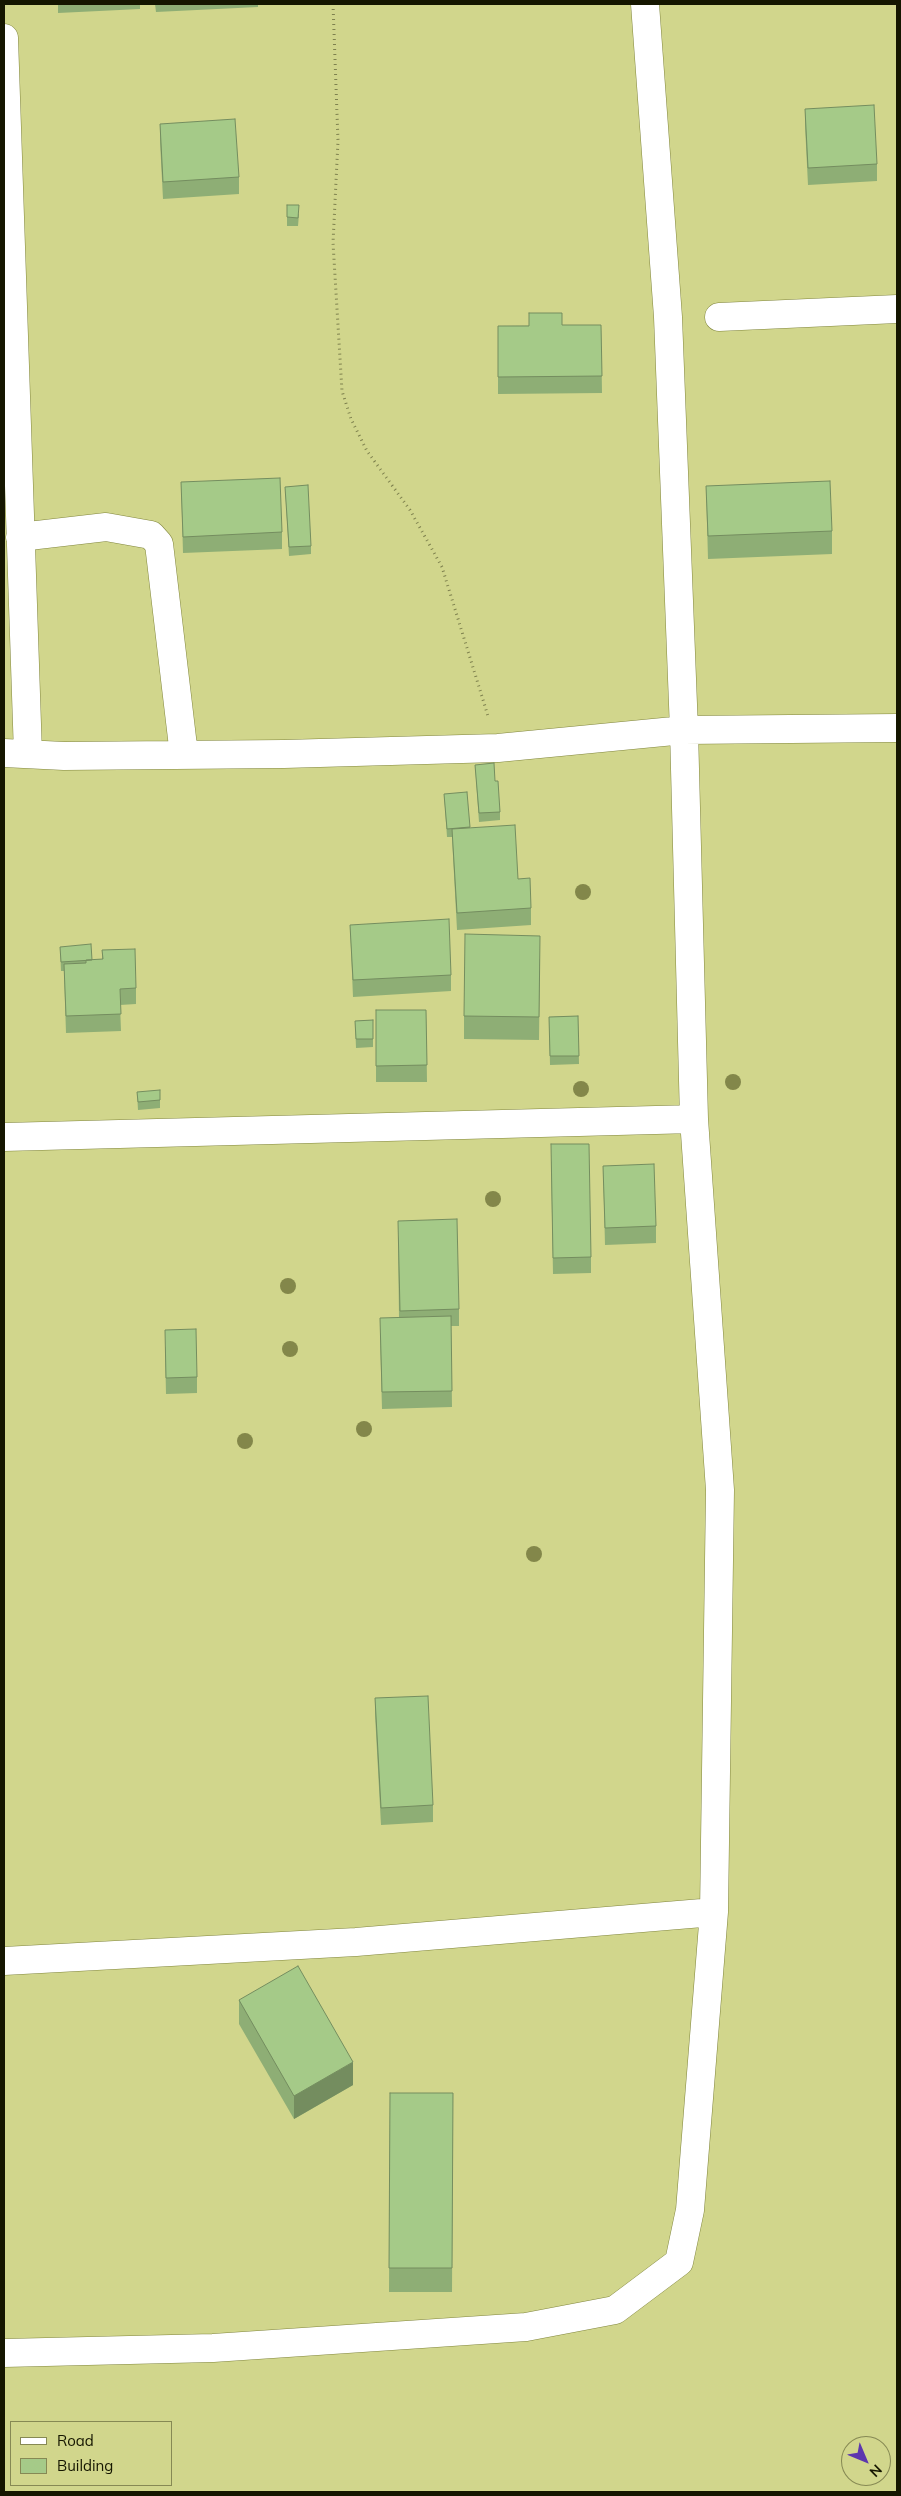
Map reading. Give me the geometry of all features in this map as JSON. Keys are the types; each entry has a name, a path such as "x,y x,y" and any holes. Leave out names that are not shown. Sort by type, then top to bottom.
{"street":[{"path":"4,2353 213,2348 526,2327 615,2310 679,2262 690,2210 714,1912 720,1490 694,1119 684,730 668,317 645,4"},
{"path":"4,38 20,537 16,754 184,755 498,748 684,730 897,728"},
{"path":"719,317 897,309"},
{"path":"20,537 106,527 151,535 159,544 184,755"},
{"path":"4,1137 694,1119"},
{"path":"4,1961 356,1942 714,1912"}],"path":[{"path":"333,4 338,141 334,243 342,391 350,419 367,452 410,510 442,567 498,748"}],"building":[{"path":"874,105 877,164 808,168 805,109"},
{"path":"235,119 239,177 163,182 160,124"},
{"path":"287,205 299,205 298,218 287,217"},
{"path":"529,313 562,313 562,325 601,325 602,376 498,377 498,326 529,326"},
{"path":"280,478 282,532 183,537 181,482"},
{"path":"830,481 832,531 708,536 706,486"},
{"path":"308,485 311,546 289,547 285,487"},
{"path":"494,763 495,781 498,781 500,812 479,813 475,765"},
{"path":"467,792 470,827 447,829 444,794"},
{"path":"515,825 518,879 530,878 531,908 457,913 452,829"},
{"path":"449,919 451,975 353,980 350,925"},
{"path":"465,934 540,936 539,1017 464,1016"},
{"path":"91,944 92,960 61,962 60,947"},
{"path":"135,949 136,988 120,989 121,1014 66,1016 64,964 86,963 86,960 103,959 102,950"},
{"path":"376,1010 426,1010 427,1065 376,1066"},
{"path":"578,1016 579,1056 550,1056 549,1017"},
{"path":"373,1020 373,1039 356,1039 355,1021"},
{"path":"160,1090 160,1100 138,1102 137,1092"},
{"path":"551,1144 589,1144 591,1257 553,1258"},
{"path":"654,1164 656,1226 605,1228 603,1166"},
{"path":"457,1219 459,1309 400,1311 398,1221"},
{"path":"451,1316 452,1391 382,1392 380,1318"},
{"path":"196,1329 197,1377 166,1378 165,1330"},
{"path":"428,1696 433,1805 381,1808 375,1698"},
{"path":"298,1966 353,2062 294,2096 239,2000"},
{"path":"390,2093 453,2093 452,2268 389,2268"}]}
